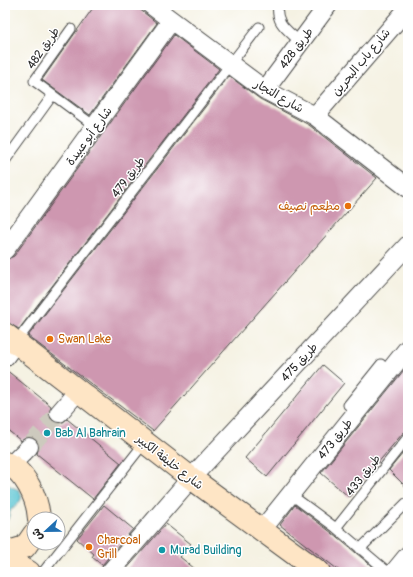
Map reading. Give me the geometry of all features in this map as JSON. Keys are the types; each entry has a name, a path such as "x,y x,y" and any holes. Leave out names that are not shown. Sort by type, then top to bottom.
{"street":[{"name":"شارع التجار","path":"150,5 265,90 315,116 408,188"},
{"name":"طريق 428","path":"265,90 328,5"},
{"name":"شارع باب البحرين","path":"315,116 404,20"},
{"name":"شارع أبو عبيدة","path":"5,250 96,127 171,21"},
{"name":"طريق 475","path":"110,572 191,478 408,245"},
{"name":"شارع خليفة الكبير","path":"9,345 78,391 261,531 319,572"},
{"name":"طريق 473","path":"261,531 367,390 408,348"},
{"path":"59,413 78,391"},
{"path":"29,447 8,464 21,475 31,490 38,511"},
{"path":"5,554 26,546"},
{"path":"394,572 408,555"},
{"path":"5,558 29,572"}],"lane":[{"path":"278,5 276,14 278,21 300,42"},
{"name":"طريق 479","path":"9,345 259,27"},
{"name":"طريق 482","path":"71,29 34,81 52,96 96,127"},
{"path":"5,162 52,96"},
{"path":"348,405 367,390 381,364"},
{"name":"طريق 433","path":"336,528 408,437"},
{"path":"43,572 145,442"},
{"path":"290,494 336,528 388,572"},
{"path":"360,549 406,503"}],"water":[{"path":"5,482 19,490 21,493 21,499 11,510 8,520 5,523"}],"building":[{"path":"95,5 134,5 157,23 90,115 42,80"},
{"path":"174,35 219,69 19,329 6,322 5,260 14,256"},
{"path":"229,76 260,99 309,125 377,178 153,431 28,336"},
{"path":"323,365 344,383 267,477 245,458"},
{"path":"408,365 408,431 403,433 349,497 321,473"},
{"name":"Bab Al Bahrain","path":"5,369 51,406 49,416 52,421 62,423 67,419 121,463 93,499 37,454 39,445 36,439 27,437 21,441 5,428"},
{"path":"408,447 408,489 389,470"},
{"path":"104,505 133,529 102,565 92,557 94,554 77,539"},
{"path":"295,505 379,572 341,572 280,525"},
{"name":"Murad Building","path":"166,524 191,544 180,557 199,572 124,572"}],"tunnel":[{"path":"29,447 59,413"}],"place":[{"name":"مطعم نصيف","path":"348,206"},
{"name":"Swan Lake","path":"50,339"},
{"name":"Bab Al Bahrain","path":"47,433"},
{"name":"Charcoal Grill","path":"89,547"},
{"name":"Murad Building","path":"162,550"}]}
